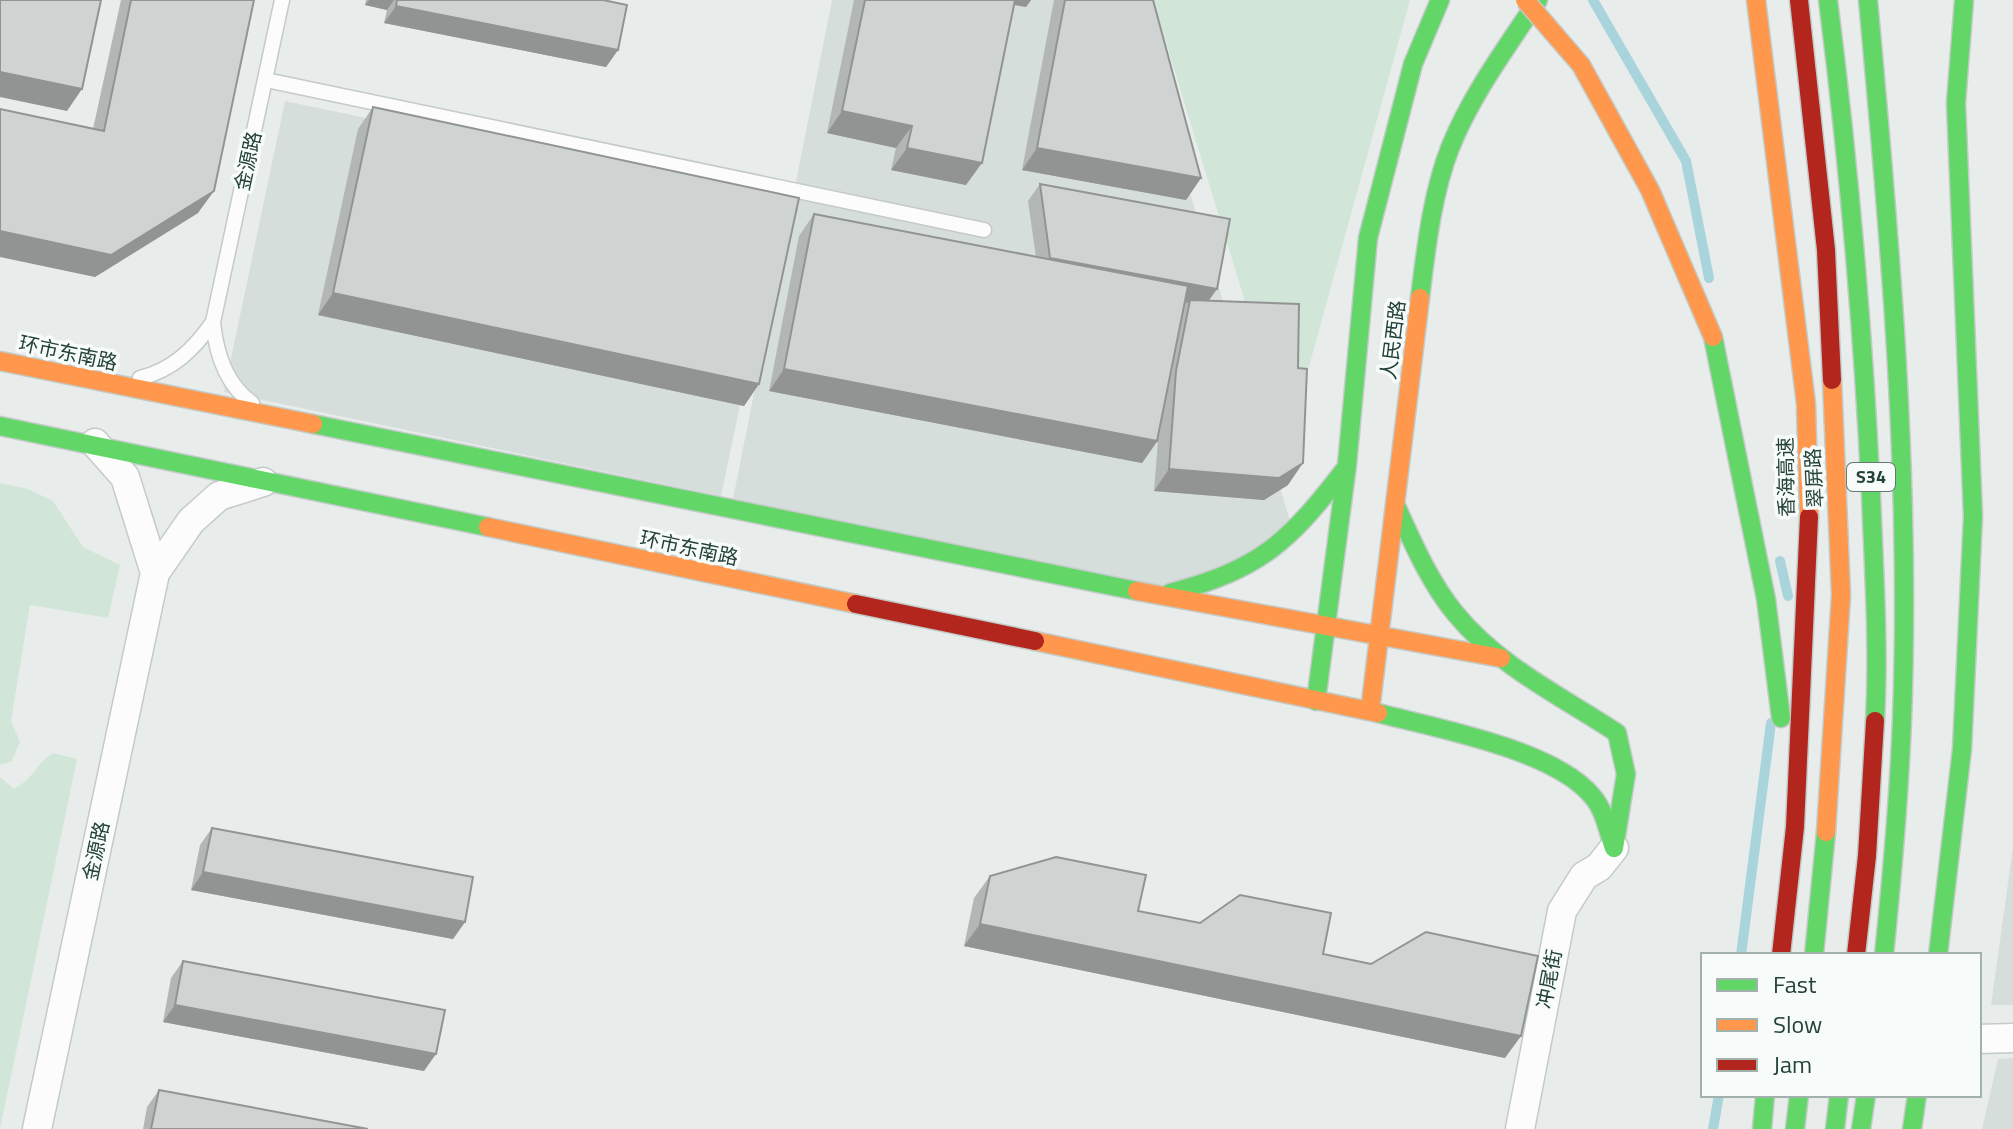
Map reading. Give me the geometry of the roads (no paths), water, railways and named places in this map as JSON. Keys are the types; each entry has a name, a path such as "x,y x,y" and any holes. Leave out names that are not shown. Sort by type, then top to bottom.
{"main road":[{"name":"人民西路","path":"1316,701 1347,465 1368,238 1413,64 1440,0"},
{"path":"1525,0 1581,65 1650,190 1713,337 1766,599 1795,827"},
{"name":"人民西路","path":"1370,711 1427,244 1450,148 1490,72 1538,0"},
{"name":"香海高速","path":"1756,0 1806,404 1810,549 1795,827 1781,953"},
{"name":"翠屏路","path":"1799,0 1826,250 1841,595 1827,826 1814,953"},
{"name":"S34","path":"1828,0 1848,163 1865,367 1877,652 1867,856 1856,953"},
{"path":"1868,0 1885,179 1899,425 1903,691 1893,877 1884,953"},
{"path":"1938,953 1962,749 1973,516 1956,103 1964,0"},
{"name":"环市东南路","path":"0,361 287,422 1162,596 1501,658"},
{"name":"环市东南路","path":"0,426 95,443 265,482 1370,711 1531,757 1563,771 1593,797 1614,848"},
{"path":"1162,596 1225,578 1278,546 1316,508 1347,465"},
{"path":"1395,503 1417,554 1440,593 1467,627 1501,658 1617,733 1626,774 1614,848"},
{"path":"1762,1129 1765,1097"},
{"path":"1795,1129 1799,1097"},
{"path":"1835,1129 1839,1097"},
{"path":"1861,1129 1866,1097"},
{"path":"1912,1129 1917,1097"}],"street":[{"path":"95,443 125,477 155,573"},
{"path":"155,573 191,521 219,496 265,482"},
{"name":"金源路","path":"37,1129 155,573"},
{"name":"冲尾街","path":"1520,1129 1562,911 1584,876 1599,867 1614,848"},
{"path":"1981,1039 2013,1038"}],"lane":[{"name":"金源路","path":"213,322 282,0"},
{"path":"266,80 984,230"},
{"path":"105,384 154,375 171,367 201,340 213,322"},
{"path":"213,322 221,362 231,382 246,399 287,422"}],"waterway":[{"path":"1593,0 1686,161 1709,278"},
{"path":"1780,561 1788,596"},
{"path":"1741,953 1771,723"},
{"path":"1713,1129 1719,1097"}]}
